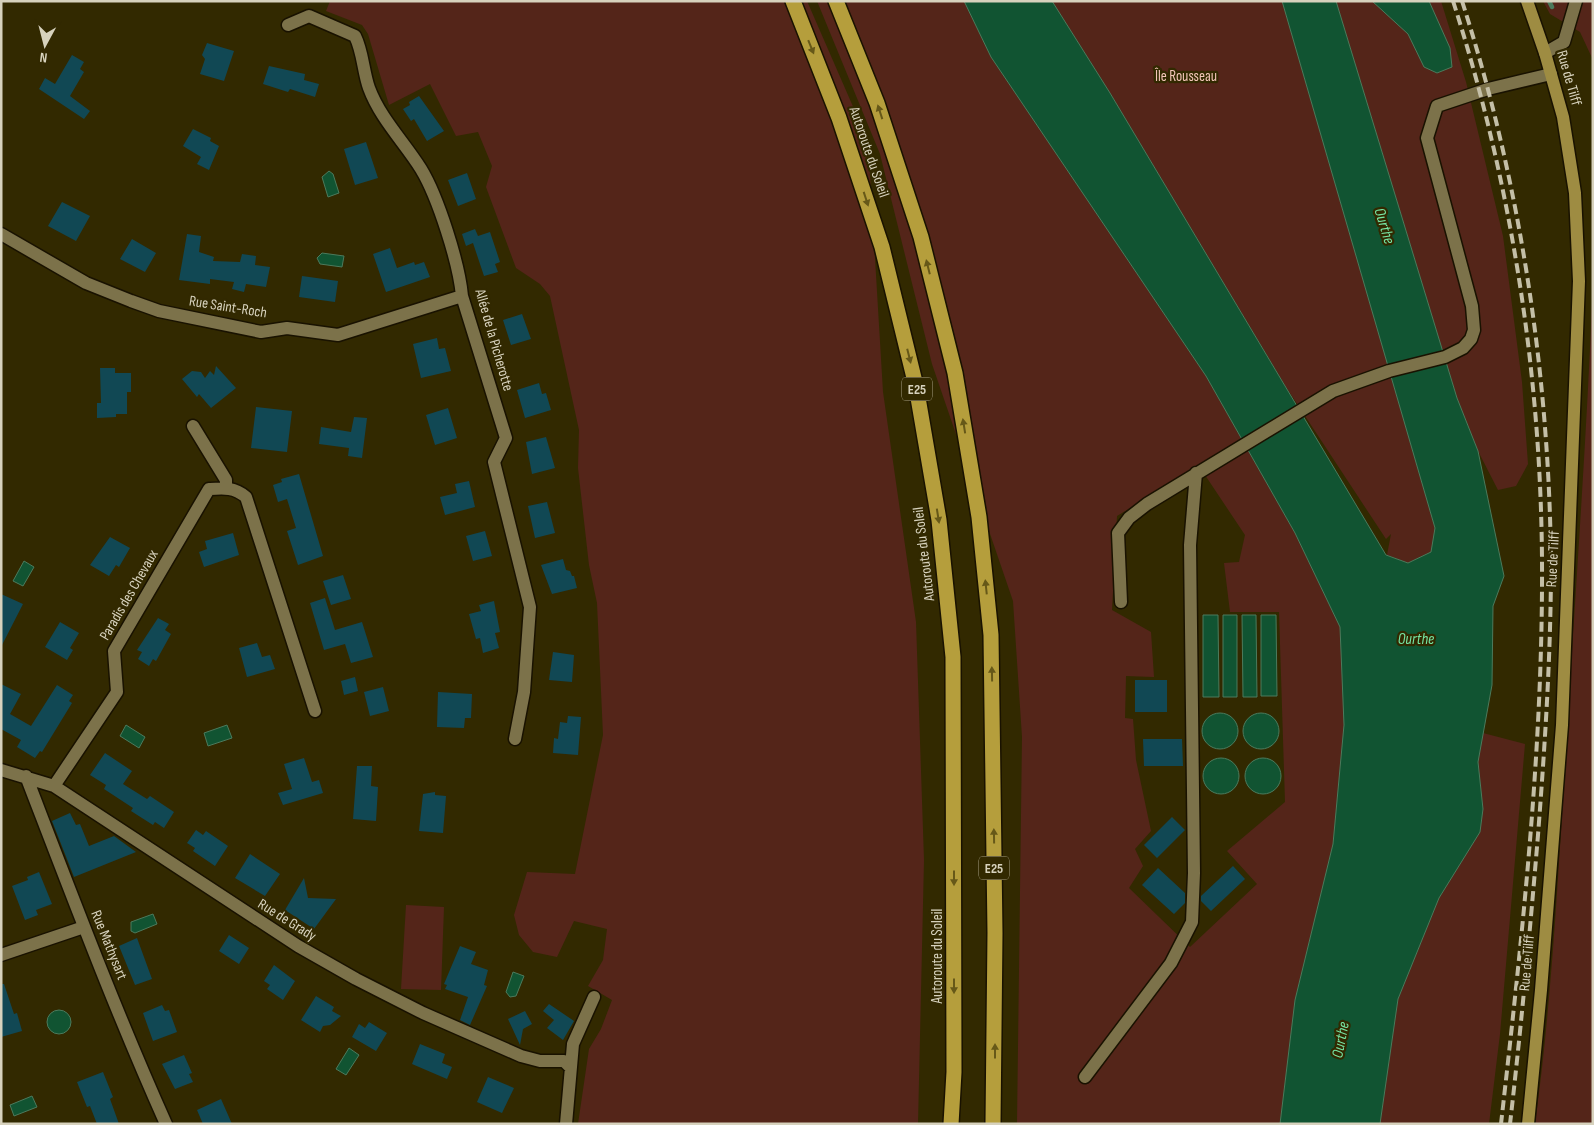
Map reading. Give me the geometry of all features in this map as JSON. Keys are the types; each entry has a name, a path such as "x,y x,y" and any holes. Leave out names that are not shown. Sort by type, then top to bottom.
{"highway":[{"name":"Autoroute du Soleil","path":"793,1 839,118 882,247 916,386 939,520 953,657 954,1072 951,1124"},
{"name":"Autoroute du Soleil","path":"836,1 877,103 921,237 955,373 979,517 992,635 994,1124"},
{"path":"995,1100 1005,1124"}],"main road":[{"name":"Rue de Tilff","path":"1527,1 1545,53 1563,117 1575,193 1579,281 1562,725 1541,990 1528,1124"}],"street":[{"path":"1545,53 1564,42 1576,1"},
{"name":"Allée de la Picherotte","path":"288,26 309,16 355,36 369,88 382,114 421,170 433,193 460,276 462,296 506,438 494,462 530,607 524,692 515,739"},
{"path":"1121,602 1118,533 1129,518 1141,508 1196,473 1226,458 1333,391 1389,372 1445,357 1463,348 1471,339 1474,330 1472,306 1427,138 1437,106 1471,94 1551,74"},
{"name":"Rue Saint-Roch","path":"1,234 86,283 131,301 159,311 261,332 287,328 338,336 462,296"},
{"path":"193,426 226,480 226,487 239,491 246,496 315,711"},
{"path":"1085,1077 1171,962 1192,922 1194,873 1190,545 1196,473"},
{"name":"Paradis des Chevaux","path":"54,786 117,692 114,651 209,489 226,487"},
{"name":"Rue de Grady","path":"1,770 54,786 298,946 356,979 423,1013 521,1056 540,1061 564,1061 570,1067"},
{"name":"Rue Mathysart","path":"26,776 139,1064 166,1124"},
{"path":"1,955 84,927"},
{"path":"566,1124 572,1074 570,1067 573,1044 594,997"}],"green space":[{"path":"330,1 807,1 868,141 883,392 916,622 924,860 918,1124 578,1124 589,1049 601,1029 612,1000 588,986 603,960 607,929 574,921 557,957 533,952 519,935 514,915 527,872 575,874 603,735 597,603 589,565 578,468 579,430 550,296 540,284 516,268 486,187 492,166 478,132 456,136 430,84 389,105 368,34 362,25 326,11"},
{"path":"817,1 964,1 991,57 1206,376 1295,533 1340,627 1344,725 1333,844 1295,1000 1280,1124 1017,1124 1022,737 1013,601 932,364 880,154","holes":["1199,466 1245,535 1239,562 1224,563 1230,612 1279,612 1285,802 1227,851 1257,884 1190,947 1129,888 1143,866 1135,849 1151,831 1136,760 1133,719 1125,718 1126,676 1154,677 1151,632 1112,610 1117,516"]},
{"name":"Île Rousseau","path":"1052,1 1282,1 1435,528 1431,552 1408,563 1387,555 1391,534 1386,539 1286,387 1110,93"},
{"path":"1336,1 1441,1 1466,82 1503,236 1522,382 1528,464 1516,486 1498,490 1478,451 1457,398"},
{"path":"1543,1 1593,1 1593,60 1580,32 1550,14"},
{"path":"1593,280 1593,1124 1535,1124 1546,1031 1557,891"},
{"path":"1483,733 1525,744 1500,1034 1489,1124 1380,1124 1398,999 1439,898 1480,832 1483,809 1478,762"},
{"path":"406,905 444,907 441,990 401,989"}],"water":[{"name":"Ourthe","path":"964,1 1052,1 1110,93 1386,555 1408,563 1431,552 1435,528 1282,1 1336,1 1457,398 1478,451 1504,576 1493,606 1492,685 1478,762 1483,809 1480,832 1439,898 1398,999 1380,1124 1280,1124 1295,1000 1333,844 1344,725 1340,627 1295,533 1206,376 991,57"},
{"path":"1372,1 1429,1 1450,48 1452,67 1437,73 1424,67 1408,34"},
{"path":"329,171 333,174 339,193 328,197 322,177"},
{"path":"322,253 344,256 342,267 320,264 317,258"},
{"path":"24,561 34,567 23,586 13,581"},
{"path":"1203,615 1218,615 1219,697 1203,697"},
{"path":"1223,615 1237,615 1237,697 1223,697"},
{"path":"1242,615 1256,615 1257,697 1243,697"},
{"path":"1261,615 1276,615 1277,696 1261,696"},
{"path":"1220,713 1227,714 1233,718 1237,724 1237,738 1233,744 1227,748 1220,749 1213,748 1207,744 1203,738 1202,731 1203,724 1207,718 1213,714"},
{"path":"1261,713 1268,714 1274,718 1278,724 1278,738 1274,744 1268,748 1261,749 1254,748 1248,744 1244,738 1243,731 1244,724 1248,718 1254,714"},
{"path":"126,725 145,737 139,748 120,736"},
{"path":"227,725 232,738 208,746 204,733"},
{"path":"1221,758 1234,763 1239,776 1234,789 1221,794 1208,789 1203,776 1208,763"},
{"path":"1263,758 1270,759 1276,763 1280,769 1280,783 1276,789 1270,793 1263,794 1256,793 1250,789 1246,783 1245,776 1246,769 1250,763 1256,759"},
{"path":"153,914 157,924 135,933 131,931 131,922"},
{"path":"513,972 524,976 516,996 510,997 506,992"},
{"path":"59,1010 64,1011 70,1017 70,1027 64,1033 59,1034 54,1033 48,1027 47,1022 48,1017 54,1011"},
{"path":"349,1048 359,1055 346,1075 336,1069"},
{"path":"32,1096 37,1107 14,1116 10,1105"}],"building":[{"path":"207,43 234,51 224,81 200,74 205,59 202,55"},
{"path":"72,55 84,62 80,69 84,72 70,96 90,111 84,119 39,89 45,78 55,84"},
{"path":"269,66 305,74 304,80 319,84 315,97 290,89 288,92 263,84"},
{"path":"419,96 444,131 427,141 414,119 411,121 403,109 410,105 409,102"},
{"path":"193,129 211,138 210,141 219,146 209,170 197,164 201,157 183,146"},
{"path":"366,142 378,178 355,185 344,149"},
{"path":"467,173 476,199 458,206 448,180"},
{"path":"62,202 90,216 76,241 48,226"},
{"path":"475,229 478,236 490,232 500,262 495,264 498,272 484,276 473,243 466,246 462,234"},
{"path":"187,234 201,236 199,252 214,257 213,261 240,262 242,254 256,256 255,265 270,267 266,287 246,284 244,292 232,289 234,282 210,279 210,284 179,280"},
{"path":"132,239 156,253 145,272 120,259"},
{"path":"390,248 397,268 414,262 415,265 424,262 430,277 386,292 373,254"},
{"path":"302,276 338,281 335,302 299,297"},
{"path":"522,314 531,339 511,345 503,320"},
{"path":"437,338 439,349 445,348 451,371 421,378 413,344"},
{"path":"216,366 236,388 211,408 199,394 197,397 182,379 192,371 201,372 205,378 210,371 214,375"},
{"path":"100,368 115,368 115,373 131,373 131,392 127,392 127,414 116,414 116,417 97,418 97,403 101,403"},
{"path":"539,383 542,394 546,393 551,410 525,418 517,390"},
{"path":"256,407 292,411 287,452 251,448"},
{"path":"448,408 457,438 435,445 426,415"},
{"path":"354,417 367,418 362,458 348,456 349,448 319,444 321,427 351,432"},
{"path":"546,437 555,468 532,474 526,442"},
{"path":"299,474 323,556 298,565 287,531 296,528 287,499 278,502 273,485 282,482 281,479"},
{"path":"469,481 475,507 445,515 440,497 457,493 455,484"},
{"path":"547,502 555,533 535,538 528,506"},
{"path":"485,531 492,556 473,561 466,536"},
{"path":"233,533 239,555 204,567 199,552 207,549 205,541"},
{"path":"110,537 130,548 119,567 116,565 109,576 90,565"},
{"path":"563,559 566,570 570,571 572,576 574,576 577,588 552,594 541,565"},
{"path":"343,575 351,599 331,605 323,581"},
{"path":"1,594 23,604 1,647"},
{"path":"325,598 335,630 362,622 373,657 351,663 345,644 324,650 310,603"},
{"path":"494,601 500,632 495,633 499,648 483,653 480,638 476,639 469,614 481,611 479,605"},
{"path":"158,618 169,624 165,630 171,634 156,661 153,659 149,666 138,659 142,652 137,650"},
{"path":"60,622 79,633 70,648 73,650 67,660 45,647"},
{"path":"257,643 262,657 270,655 275,669 247,677 239,648"},
{"path":"553,652 574,655 572,682 549,680"},
{"path":"355,677 358,691 344,695 341,681"},
{"path":"1135,680 1167,680 1167,712 1135,712"},
{"path":"1,684 21,694 10,714 31,726 57,685 73,695 69,701 72,703 42,752 40,751 35,758 17,747 21,740 1,729"},
{"path":"383,687 389,711 370,716 364,692"},
{"path":"438,692 472,694 471,718 465,718 464,728 437,727"},
{"path":"568,716 581,717 578,755 553,753 554,738 558,739 560,722 567,723"},
{"path":"1143,739 1182,739 1183,766 1144,766"},
{"path":"105,753 132,771 123,784 147,799 150,796 174,812 164,828 155,822 153,825 131,811 133,808 104,789 106,785 90,775"},
{"path":"304,758 312,782 319,780 323,793 283,805 278,793 292,789 284,764"},
{"path":"357,766 372,766 371,786 378,787 376,821 353,819"},
{"path":"435,792 435,795 446,796 443,833 419,831 423,794"},
{"path":"70,813 76,825 80,824 89,846 114,836 136,852 74,877 52,821"},
{"path":"1172,817 1185,830 1157,858 1144,845"},
{"path":"196,830 203,835 206,831 228,846 215,866 193,851 195,848 187,843"},
{"path":"250,854 280,874 265,896 235,878"},
{"path":"1233,866 1245,879 1211,911 1201,901 1201,896"},
{"path":"1158,868 1185,893 1185,903 1174,914 1142,885"},
{"path":"39,872 52,904 36,910 38,915 25,920 12,886 28,880 27,877"},
{"path":"304,878 308,898 336,899 314,929 285,910"},
{"path":"229,935 249,948 239,964 219,951"},
{"path":"137,938 152,979 135,985 119,946"},
{"path":"460,946 476,952 471,964 488,970 484,985 487,986 470,1025 460,1020 468,997 445,989 447,985 444,984"},
{"path":"274,965 295,981 283,1000 267,989 270,985 264,981"},
{"path":"1,984 4,984 14,1014 17,1013 22,1031 1,1037"},
{"path":"316,996 334,1007 332,1011 341,1016 330,1025 323,1026 320,1032 301,1020"},
{"path":"549,1004 574,1021 563,1040 547,1028 554,1020 543,1011"},
{"path":"162,1005 165,1011 169,1010 177,1032 153,1041 143,1013"},
{"path":"525,1011 532,1024 523,1029 520,1045 508,1019"},
{"path":"369,1022 387,1033 376,1051 352,1037 359,1024 365,1028"},
{"path":"420,1044 445,1054 442,1063 452,1067 447,1079 412,1064"},
{"path":"184,1055 192,1073 189,1074 193,1082 175,1089 162,1064"},
{"path":"103,1072 113,1097 110,1099 119,1124 97,1124 90,1106 87,1107 77,1082"},
{"path":"488,1077 514,1088 502,1113 477,1102"},
{"path":"221,1099 232,1124 203,1124 197,1110"}],"waterway":[{"path":"1549,1 1552,7"}],"railway":[{"path":"1453,1 1491,138 1519,278 1529,349 1540,491 1541,632 1535,773 1530,843 1501,1124"},
{"path":"1462,1 1500,138 1528,278 1537,349 1549,491 1551,596 1545,733 1532,907 1510,1124"}]}
